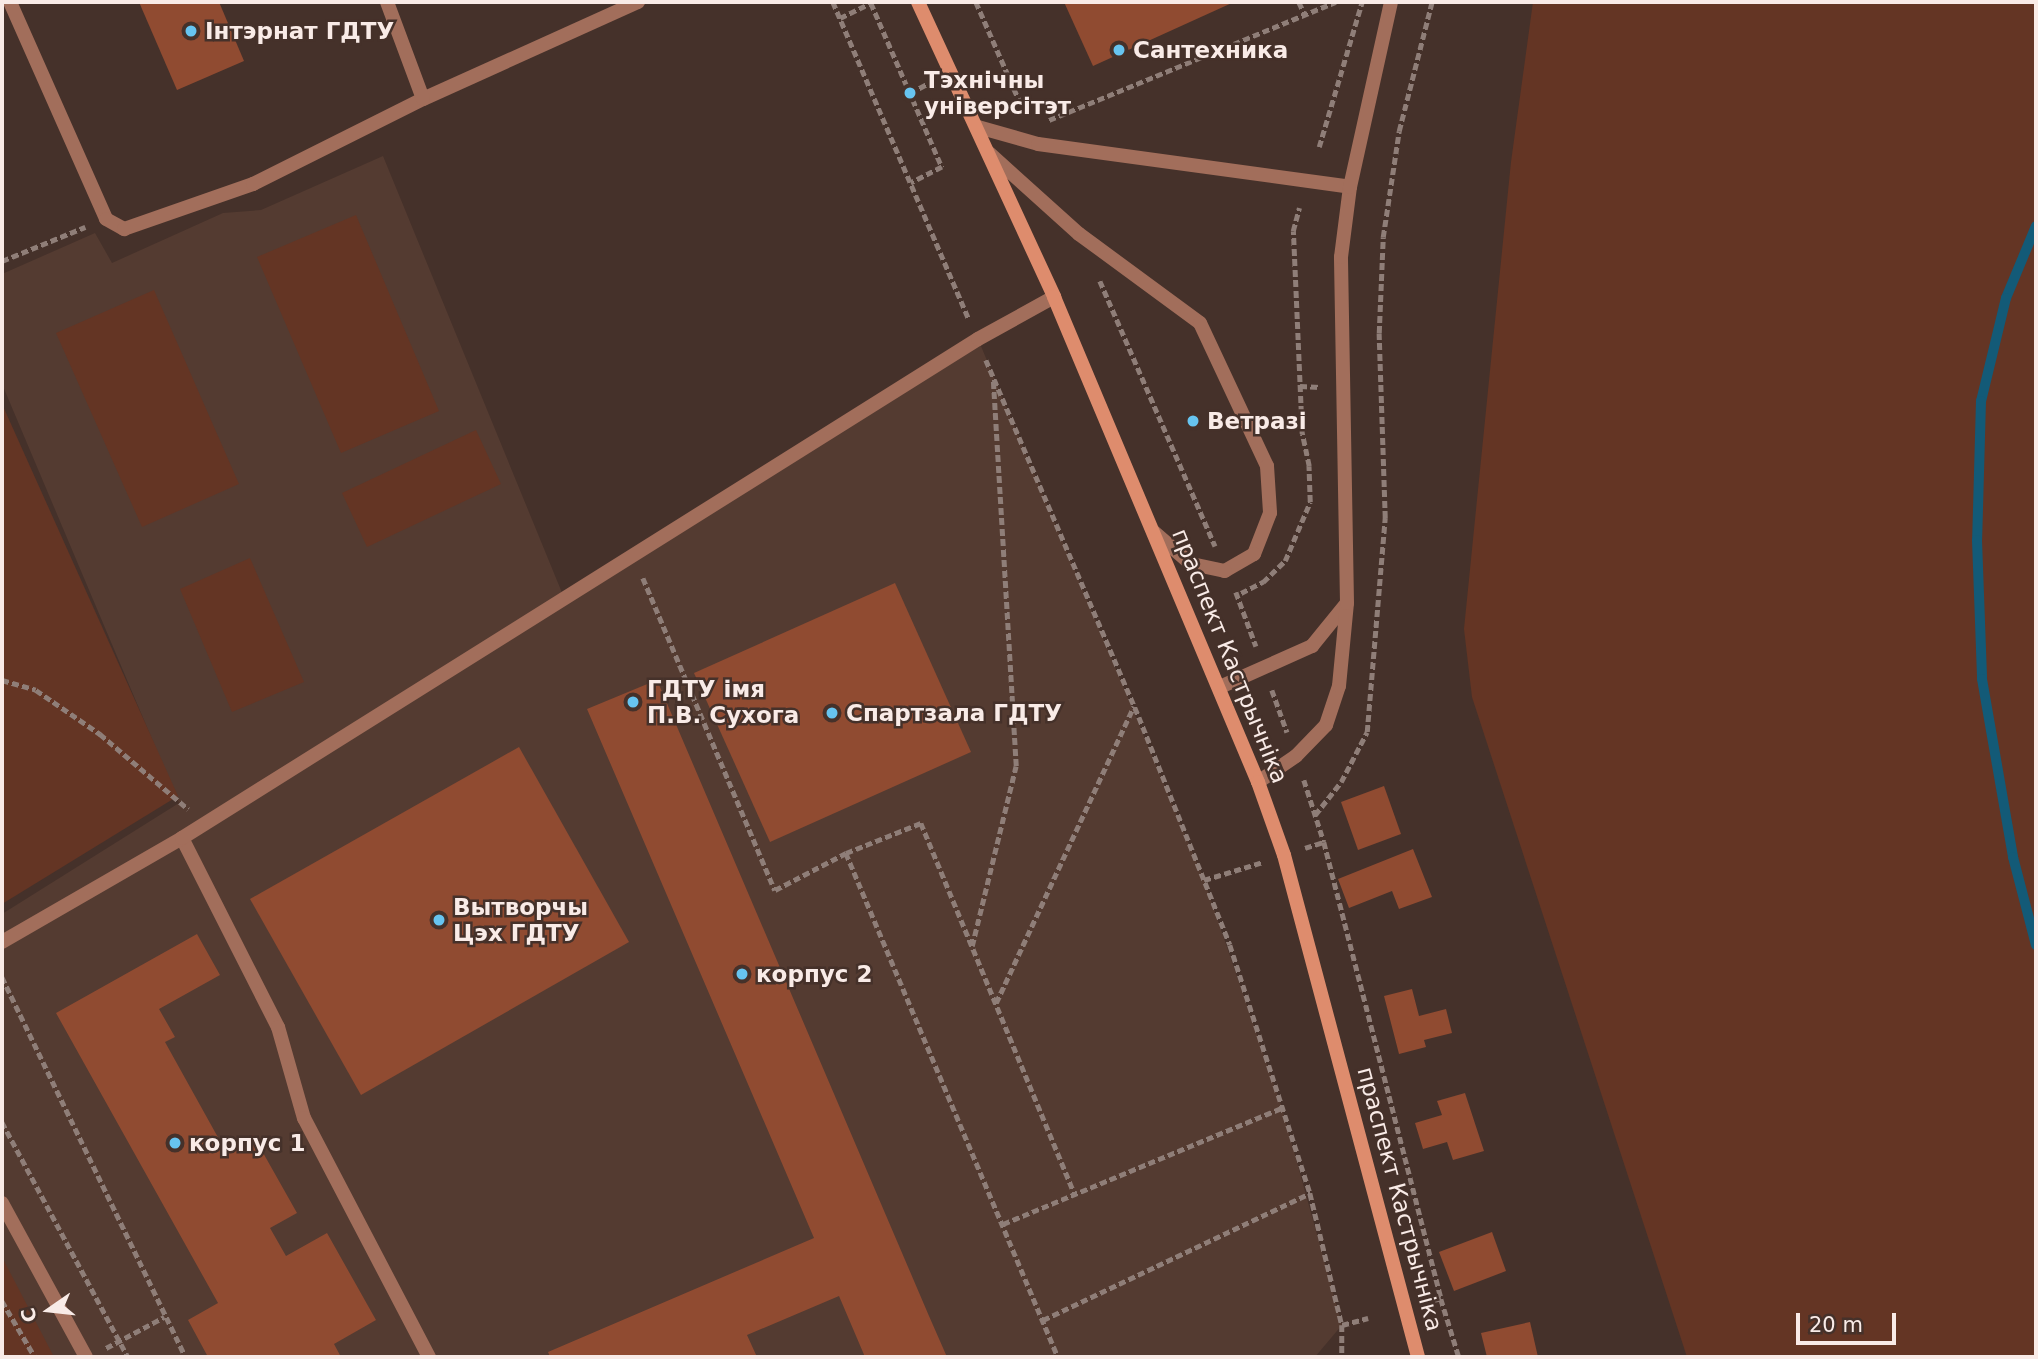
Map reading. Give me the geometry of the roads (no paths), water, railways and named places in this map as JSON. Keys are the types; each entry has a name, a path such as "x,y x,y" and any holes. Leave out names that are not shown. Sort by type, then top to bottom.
{"main road":[{"name":"праспект Кастрычніка","path":"918,2 1054,296 1258,782 1284,855 1418,1357"}],"street":[{"path":"10,2 106,219 124,229 253,184 423,99 638,2"},
{"path":"387,2 423,99"},
{"path":"1258,782 1296,756 1326,725 1339,687 1347,603 1341,257 1350,187 1391,2"},
{"path":"978,127 1038,144 1350,187"},
{"path":"989,153 1079,234 1200,323 1267,466 1269,513 1254,554 1225,571 1191,564 1154,532"},
{"path":"2,942 203,825 634,558 978,339 1054,296"},
{"path":"1220,687 1312,646 1347,603"},
{"path":"181,838 278,1027 304,1118 429,1357"},
{"path":"2,1203 92,1354"}],"waterway":[{"path":"2036,226 2006,298 1981,401 1977,540 1982,679 2013,857 2036,945"}],"place":[{"name":"Інтэрнат ГДТУ","path":"191,31"},
{"name":"Сантехника","path":"1119,50"},
{"name":"Тэхнічны універсітэт","path":"910,93"},
{"name":"Ветразі","path":"1193,421"},
{"name":"ГДТУ імя П.В. Сухога","path":"633,702"},
{"name":"Спартзала ГДТУ","path":"832,713"},
{"name":"Вытворчы Цэх ГДТУ","path":"439,920"},
{"name":"корпус 2","path":"742,974"},
{"name":"корпус 1","path":"175,1143"}]}
